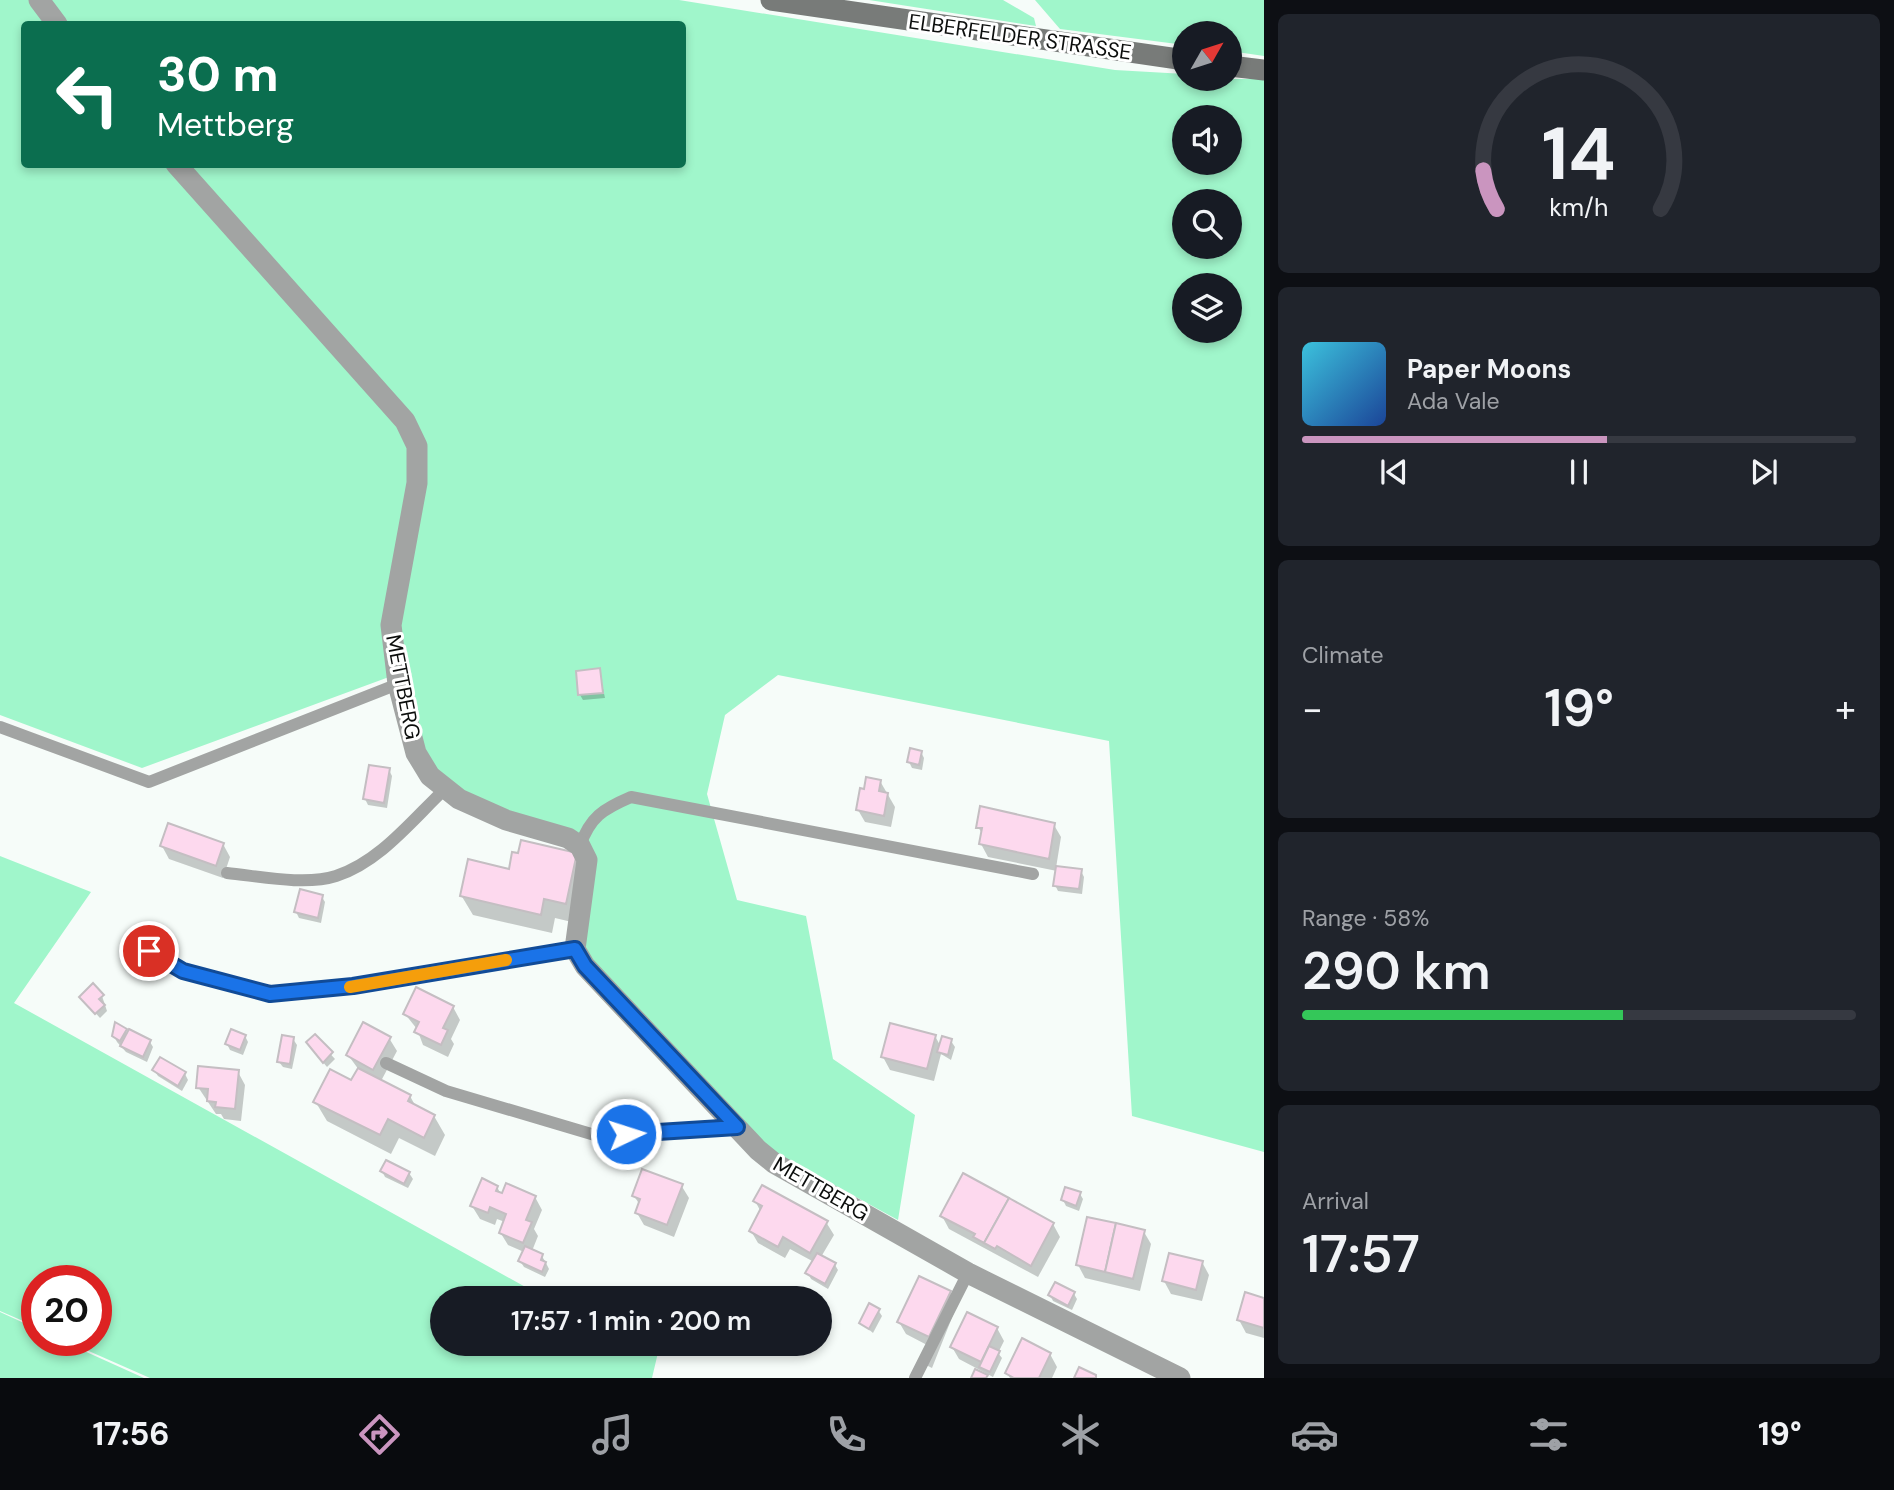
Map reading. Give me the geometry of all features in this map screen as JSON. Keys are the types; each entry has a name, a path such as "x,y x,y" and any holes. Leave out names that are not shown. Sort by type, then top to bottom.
{"main road":[{"name":"ELBERFELDER STRASSE","path":"771,0 1172,58"},
{"path":"1242,67 1264,70"}],"street":[{"path":"38,0 56,21"},
{"name":"METTBERG","path":"180,168 405,421 417,446 417,483 391,625 398,684 416,753 430,776 460,799 506,820 568,838 580,846"},
{"path":"575,949 587,860 580,846"},
{"name":"METTBERG","path":"575,949 585,966 774,1163 968,1273 1180,1378"}],"lane":[{"path":"0,727 149,782 398,684"},
{"path":"227,873 288,879 335,876 378,854 446,788"},
{"path":"580,846 587,827 601,809 631,797 1032,874"},
{"path":"131,941 183,971 270,994 353,986 575,949"},
{"path":"386,1063 446,1091 598,1136 737,1127"},
{"path":"915,1378 968,1273"}],"green space":[{"path":"0,0 32,0 49,21 21,21 21,168 171,168 402,425 412,448 389,677 142,768 0,715"},
{"path":"46,0 679,0 1115,70 1172,73 1172,91 1242,91 1242,79 1264,79 1264,1152 1132,1116 1109,741 778,675 725,715 707,794 737,900 806,916 833,1059 915,1115 898,1220 768,1149 595,966 584,943 595,865 508,813 464,792 436,771 421,749 403,681 398,626 422,446 188,168 686,168 686,21 62,21"},
{"path":"869,0 1003,0 1034,18 1036,26"},
{"path":"1035,0 1264,0 1264,56 1242,53 1242,21 1172,21 1172,43 1060,29"},
{"path":"0,856 91,892 14,1003 524,1286 430,1286 430,1356 657,1356 652,1378 150,1378 100,1356 112,1356 112,1265 21,1265 21,1320 0,1311"},
{"path":"0,1312 21,1322 21,1356 95,1356 144,1378 0,1378"}],"building":[{"path":"600,668 603,693 578,695 576,671"},
{"path":"910,748 922,751 919,765 907,762"},
{"path":"369,765 390,768 384,803 363,799"},
{"path":"866,777 881,780 879,791 888,793 884,816 856,810 860,788 864,789"},
{"path":"980,806 1055,823 1049,859 979,844 982,828 976,828"},
{"path":"168,823 224,843 216,866 160,846"},
{"path":"521,840 577,853 566,904 544,899 541,915 460,896 468,859 509,869 512,852 518,853"},
{"path":"1056,866 1082,869 1079,889 1053,886"},
{"path":"300,889 323,895 318,918 294,912"},
{"path":"93,983 104,995 99,999 105,1005 95,1014 79,997"},
{"path":"416,987 454,1006 443,1028 448,1030 441,1045 414,1032 419,1022 403,1014"},
{"path":"115,1022 127,1029 120,1041 112,1036"},
{"path":"363,1022 391,1037 373,1070 346,1055"},
{"path":"890,1023 936,1035 927,1069 881,1057"},
{"path":"129,1029 151,1040 143,1057 120,1046"},
{"path":"231,1029 246,1035 240,1050 225,1044"},
{"path":"315,1034 333,1052 323,1063 306,1042"},
{"path":"282,1035 294,1037 290,1064 277,1062"},
{"path":"942,1036 952,1039 948,1055 937,1052"},
{"path":"160,1057 186,1072 178,1086 152,1070"},
{"path":"198,1066 239,1070 235,1109 215,1107 216,1102 207,1101 208,1089 196,1088"},
{"path":"358,1068 411,1095 408,1101 435,1115 424,1138 388,1119 380,1135 313,1102 330,1069 351,1080"},
{"path":"386,1160 410,1172 404,1184 380,1171"},
{"path":"642,1169 683,1184 667,1225 635,1213 640,1199 632,1196"},
{"path":"963,1173 1009,1198 984,1243 973,1237 975,1234 940,1216"},
{"path":"482,1178 498,1186 496,1191 502,1193 506,1183 536,1196 526,1220 532,1222 523,1243 499,1233 506,1214 490,1207 488,1213 470,1206"},
{"path":"762,1185 828,1221 810,1253 783,1237 778,1247 749,1231 762,1206 753,1201"},
{"path":"1065,1187 1081,1192 1076,1206 1061,1200"},
{"path":"1009,1198 1054,1223 1031,1266 997,1246 995,1249 984,1243"},
{"path":"1087,1217 1116,1223 1105,1272 1076,1265"},
{"path":"1116,1223 1145,1230 1133,1279 1105,1272"},
{"path":"525,1246 543,1254 541,1260 546,1262 542,1272 518,1261"},
{"path":"817,1253 836,1263 825,1284 805,1273"},
{"path":"1169,1253 1203,1261 1196,1290 1162,1281"},
{"path":"919,1276 951,1291 929,1337 897,1322"},
{"path":"1055,1282 1075,1292 1068,1306 1048,1295"},
{"path":"1245,1292 1264,1298 1264,1328 1237,1320"},
{"path":"869,1303 880,1309 869,1329 859,1323"},
{"path":"967,1312 998,1327 981,1362 950,1347"},
{"path":"1022,1338 1051,1353 1039,1378 1014,1378 1005,1373"},
{"path":"989,1346 1000,1351 990,1372 979,1367"},
{"path":"1079,1367 1096,1375 1096,1378 1074,1378"},
{"path":"975,1369 988,1375 986,1378 971,1378"}],"slow traffic":[{"path":"350,987 506,960"}],"route":[{"path":"149,951 183,971 270,994 353,986 575,949 585,966 737,1127 626,1134"}]}
